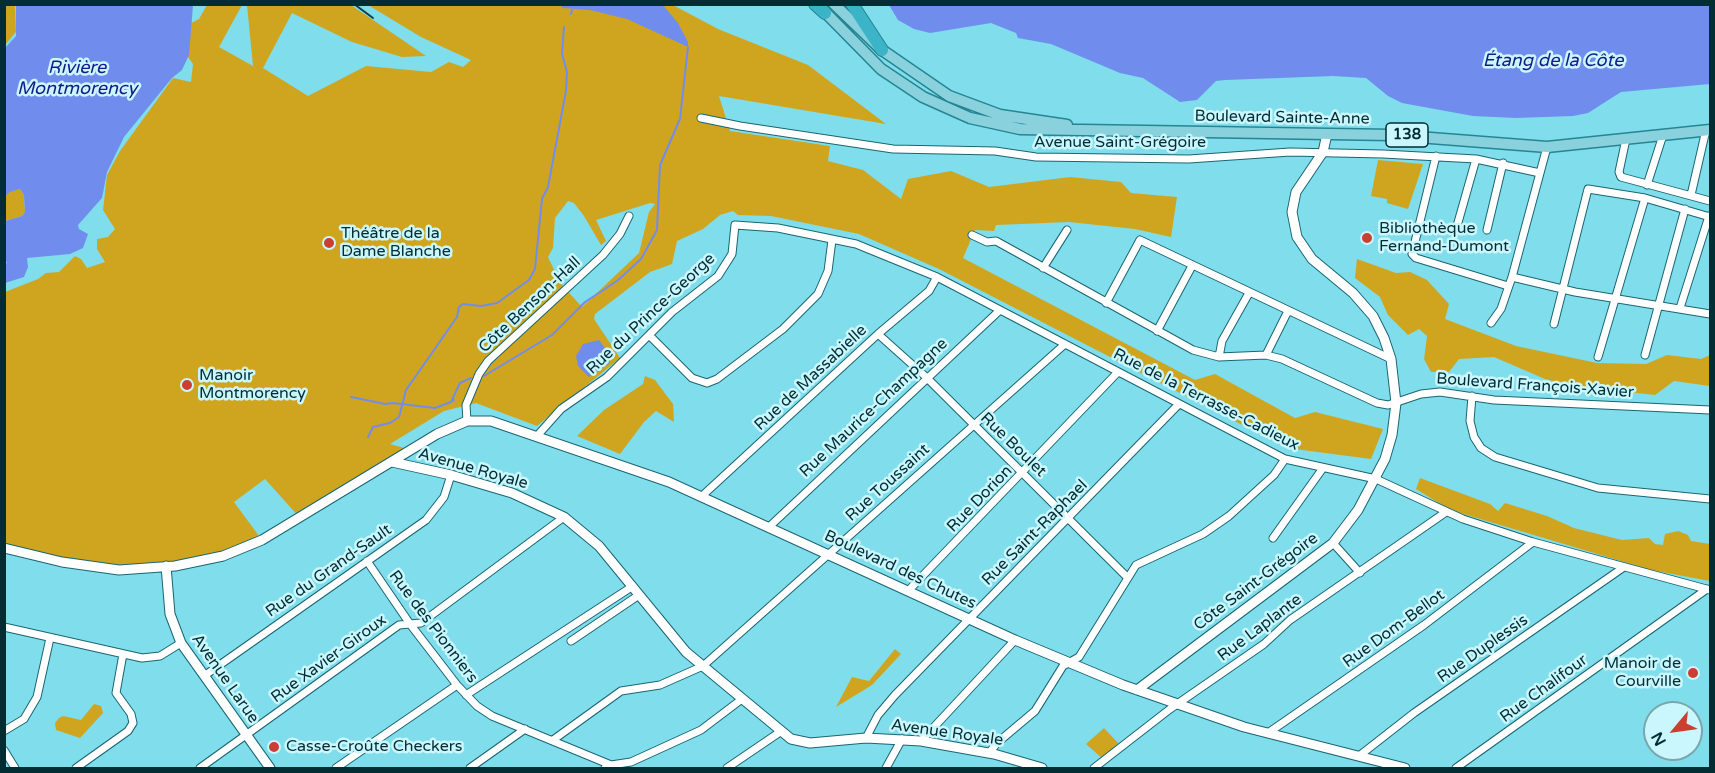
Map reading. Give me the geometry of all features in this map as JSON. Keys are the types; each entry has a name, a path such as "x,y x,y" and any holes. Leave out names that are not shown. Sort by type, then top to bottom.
{"highway":[{"path":"852,4 882,50"}],"main road":[{"name":"Boulevard Sainte-Anne","path":"823,7 927,83 971,106 1018,119 1103,130"},
{"name":"Boulevard Sainte-Anne","path":"823,7 881,69 922,97 947,110 997,125 1020,129 1434,137 1547,147 1708,130"}],"street":[{"name":"Avenue Saint-Grégoire","path":"701,118 893,149 995,151 1036,157 1189,159 1323,152 1436,156 1503,163 1540,173"},
{"path":"1691,195 1708,130"},
{"name":"Côte Saint-Grégoire","path":"1137,690 1333,543 1376,479 1392,435 1396,403 1391,359 1384,338 1373,316 1332,274 1312,259 1297,237 1292,213 1296,192 1323,152 1327,134"},
{"path":"1647,185 1663,135"},
{"path":"1626,139 1620,175 1647,185 1710,201"},
{"path":"1491,323 1501,309 1512,277 1547,147"},
{"path":"1436,156 1412,254 1416,258 1508,286"},
{"path":"1457,226 1476,159"},
{"path":"1487,230 1503,163"},
{"path":"1554,324 1588,189 1645,198 1710,216 1680,308"},
{"path":"1598,357 1645,198"},
{"path":"1645,355 1685,209"},
{"name":"Côte Benson-Hall","path":"466,421 466,405 479,374 488,361 603,255 620,234 629,216"},
{"name":"Rue de la Terrasse-Cadieux","path":"735,225 778,228 856,244 937,277 1285,459 1376,479 1446,512 1533,542 1709,589"},
{"name":"Rue du Prince-George","path":"537,436 561,410 607,377 672,312 722,271 732,254 735,225"},
{"path":"1043,268 1067,230"},
{"path":"972,235 987,242 996,241 1193,350 1219,357 1266,355 1282,359 1377,403 1388,405 1396,403"},
{"path":"650,335 692,378 707,383 717,380 783,329 818,294 828,271 832,240"},
{"path":"1106,303 1140,240 1391,359"},
{"path":"1157,331 1192,266"},
{"name":"Rue de Massabielle","path":"702,496 928,291 937,277"},
{"path":"1512,277 1562,289 1710,312"},
{"path":"1219,357 1222,341 1249,293"},
{"name":"Rue Maurice-Champagne","path":"769,526 999,310"},
{"path":"1266,355 1288,311"},
{"name":"Rue Boulet","path":"878,334 926,377 1127,577"},
{"name":"Rue Toussaint","path":"553,740 621,691 660,686 703,666 1065,344"},
{"name":"Rue Dorion","path":"909,590 1024,474 1118,372"},
{"name":"Boulevard François-Xavier","path":"1396,403 1430,393 1494,400 1710,410"},
{"path":"1473,396 1470,422 1474,437 1481,448 1495,457 1598,488 1710,499"},
{"name":"Rue Saint-Raphael","path":"866,738 878,715 895,695 969,618 1069,520 1179,404"},
{"name":"Boulevard des Chutes","path":"392,462 437,434 466,421 491,421 702,496 1016,640 1137,690 1268,733 1405,768"},
{"path":"989,753 997,743 1035,711 1063,666 1079,657 1127,577 1147,558 1203,534 1229,516 1274,475 1285,459"},
{"name":"Avenue Royale","path":"4,548 96,568 119,570 202,561 253,545 392,462 451,475 512,493 564,518 599,546 686,652 791,739 810,743 866,738 921,741 989,753 1042,768"},
{"path":"1273,538 1323,468"},
{"name":"Rue du Grand-Sault","path":"204,676 436,510 444,497 451,475"},
{"name":"Rue Laplante","path":"1094,768 1123,744 1264,644 1290,620 1446,512"},
{"name":"Rue Xavier-Giroux","path":"200,768 399,625 421,623 564,518"},
{"name":"Rue Dom-Bellot","path":"1268,733 1424,626 1533,542"},
{"path":"1333,543 1360,573"},
{"name":"Rue des Pionniers","path":"367,561 410,624 466,695 492,716 553,740 608,766"},
{"name":"Avenue Larue","path":"166,566 170,614 181,643 270,768"},
{"name":"Rue Duplessis","path":"1359,756 1414,713 1624,567"},
{"name":"Rue Chalifour","path":"1456,768 1709,589"},
{"path":"571,641 636,591"},
{"path":"466,695 636,591"},
{"path":"4,627 142,658 160,656 181,643"},
{"path":"4,731 24,719 37,697 50,638"},
{"path":"921,741 1016,640"},
{"path":"76,768 128,731 132,723 131,714 116,693 123,654"},
{"path":"336,768 457,685"},
{"path":"608,766 631,762 701,730 742,699"},
{"path":"470,768 525,729"},
{"path":"727,768 780,732"},
{"path":"886,768 902,739"},
{"path":"4,750 15,768"}],"shaded area":[{"path":"4,5 15,5 16,32 5,45"},
{"path":"207,5 242,5 219,47 253,66 247,5 351,5 426,56 402,57 352,42 292,13 263,68 308,96 366,66 431,72 449,62 463,67 471,60 421,37 368,5 673,5 718,29 808,65 886,124 719,96 730,131 830,146 828,161 863,170 901,199 908,179 951,171 989,187 1070,177 1121,182 1131,193 1177,197 1171,237 1135,229 1069,222 996,225 994,231 975,230 963,258 1195,380 1215,374 1295,418 1315,412 1383,429 1371,459 1287,448 939,269 859,234 771,216 738,215 733,211 720,215 703,229 677,241 672,264 650,272 595,314 594,319 620,358 537,426 476,403 444,411 390,444 411,450 300,518 265,479 234,502 262,540 223,556 119,570 5,548 5,292 38,279 46,273 59,272 75,256 81,259 87,268 105,262 97,249 97,239 108,237 115,229 103,210 107,175 120,151 173,78 191,82 193,64 183,50 187,25 199,19","holes":["568,201 574,203 601,245 606,241 596,220 650,203 655,204 649,212 639,253 582,307 561,284 548,257 553,248 555,218"]},
{"path":"1378,160 1423,164 1408,209 1387,203 1387,199 1371,196"},
{"path":"20,189 24,195 25,212 22,216 5,221 4,197 9,192"},
{"path":"1357,259 1396,273 1410,272 1427,280 1449,304 1445,319 1516,346 1597,363 1646,364 1667,355 1701,359 1710,355 1710,386 1674,381 1655,395 1574,386 1545,379 1494,357 1459,359 1449,372 1431,372 1424,359 1427,336 1419,329 1408,335 1388,315 1380,297 1355,278"},
{"path":"645,376 655,380 673,404 674,422 656,411 644,422 620,454 577,436 604,410 643,384"},
{"path":"1420,478 1490,504 1498,511 1505,503 1547,516 1574,528 1622,540 1649,538 1655,544 1663,545 1665,534 1678,531 1688,535 1691,541 1710,544 1710,581 1651,570 1450,510 1416,489"},
{"path":"895,649 901,654 872,685 836,707 852,677 869,681"},
{"path":"94,704 101,706 103,713 80,738 56,730 55,723 59,718 63,716 81,720"},
{"path":"1104,728 1120,745 1103,759 1086,744"}],"water":[{"name":"Rivière Montmorency","path":"16,5 193,5 189,55 182,70 172,78 124,137 107,172 102,198 78,225 79,229 88,234 83,248 70,254 27,258 28,267 24,277 5,283 5,264 7,263 5,259 5,221 22,216 25,212 24,195 20,189 4,197 5,48 16,36"},
{"path":"560,5 663,5 678,23 688,42 688,47 627,19 590,10 563,8"},
{"name":"Étang de la Côte","path":"889,5 1710,5 1710,84 1621,92 1588,113 1573,116 1516,118 1473,116 1402,103 1388,96 1366,78 1333,76 1216,81 1197,100 1180,102 1143,78 1120,73 1051,44 1018,38 1016,33 991,23 930,33 914,29 898,20"},
{"path":"599,340 610,355 610,363 589,377 578,366 576,356 583,344"}],"waterway":[{"path":"571,14 572,10"},
{"path":"368,437 373,427 390,423 399,417 406,390 457,317 459,307 463,304 481,306 497,303 529,280 535,269 542,199 548,187 566,91 567,72 562,54 564,27"},
{"path":"484,376 552,335 585,302 617,281 641,259 657,230 660,165 680,119 688,47"},
{"path":"454,400 451,402 460,383 471,378"},
{"path":"351,397 385,404 435,408 451,402"}],"railway":[{"path":"354,4 373,18"}],"place":[{"name":"Bibliothèque Fernand-Dumont","path":"1367,238"},
{"name":"Théâtre de la Dame Blanche","path":"329,243"},
{"name":"Manoir Montmorency","path":"187,385"},
{"name":"Manoir de Courville","path":"1693,673"},
{"name":"Casse-Croûte Checkers","path":"274,747"}]}
